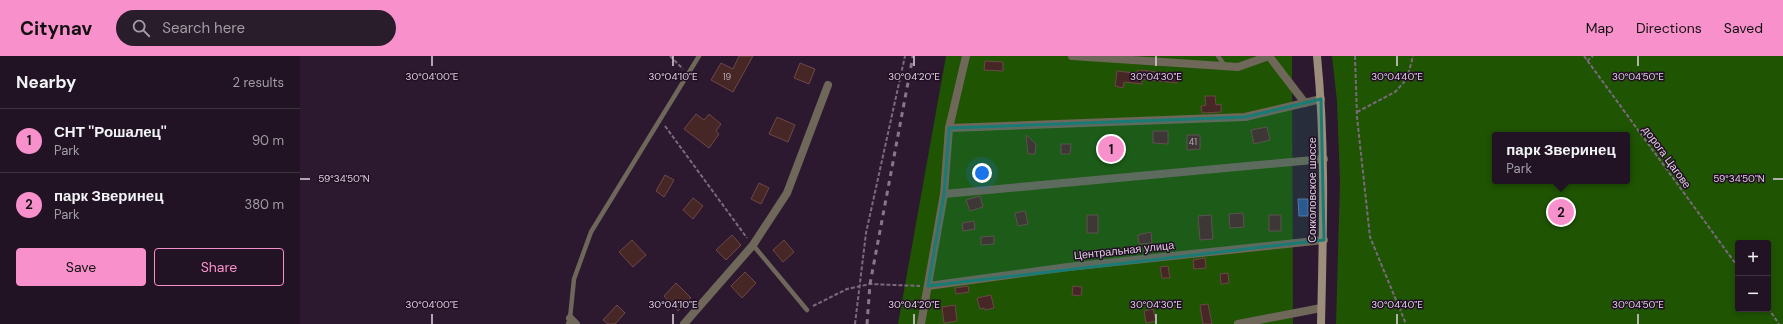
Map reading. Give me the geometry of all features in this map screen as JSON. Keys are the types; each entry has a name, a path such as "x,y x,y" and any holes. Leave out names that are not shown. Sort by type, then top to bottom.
{"main road":[{"name":"Сокколовское шоссе","path":"1317,56 1324,159 1324,240 1321,324"}],"street":[{"path":"922,324 944,194 949,128 966,56"},
{"path":"1072,56 1238,68 1269,56 1305,103"},
{"path":"684,324 752,245 787,193 828,85"},
{"path":"949,128 1245,117 1321,99"},
{"path":"944,194 1324,159"},
{"name":"Центральная улица","path":"928,286 1068,267 1324,240"},
{"path":"1238,324 1321,308"}],"lane":[{"path":"572,322 574,279 591,232 699,56"},
{"path":"1218,56 1225,66"},
{"path":"752,245 807,310"}],"path":[{"path":"670,56 689,74"},
{"path":"856,324 866,233 905,56"},
{"path":"1355,56 1357,112 1370,237 1406,324"},
{"path":"1357,112 1395,92 1407,79 1413,56"},
{"name":"дорога Цагове","path":"1584,56 1735,263"},
{"path":"1588,61 1593,56"},
{"path":"660,120 752,245"},
{"path":"807,310 847,289 870,284 928,286"},
{"path":"1771,312 1779,324"}],"highlighted area":[{"path":"1321,99 1324,240 928,286 944,194 949,128 1245,117"}],"green space":[{"path":"946,56 1292,56 1293,324 898,324"},
{"path":"1332,56 1783,56 1783,324 1336,324 1340,182 1337,101"}],"water":[{"path":"1298,199 1308,199 1308,216 1299,216"}],"building":[{"path":"739,56 753,56 733,92 711,80 721,63 733,69"},
{"path":"985,61 1003,62 1003,71 984,70"},
{"path":"800,63 815,69 809,84 794,78"},
{"path":"1138,70 1178,74 1177,83 1142,79 1142,84 1124,82 1123,88 1115,86 1117,71 1134,73 1138,72"},
{"path":"1205,96 1215,96 1216,105 1221,104 1221,112 1202,113 1201,106 1206,105"},
{"path":"696,114 704,120 709,114 721,124 716,131 719,134 709,148 684,129"},
{"path":"777,117 795,125 788,142 769,134"},
{"path":"1267,127 1270,140 1254,144 1251,130"},
{"path":"1153,131 1168,131 1168,144 1153,143"},
{"path":"1026,135 1036,144 1035,154 1028,154"},
{"path":"1187,135 1200,135 1200,149 1187,150"},
{"path":"1061,144 1071,144 1070,154 1061,154"},
{"path":"665,175 674,180 664,197 656,191"},
{"path":"759,183 769,188 761,204 751,199"},
{"path":"980,196 983,207 970,211 966,200"},
{"path":"693,198 703,206 693,219 683,210"},
{"path":"1025,211 1028,224 1018,226 1015,213"},
{"path":"1243,213 1244,227 1230,228 1229,214"},
{"path":"1087,215 1098,215 1098,233 1087,233"},
{"path":"1211,215 1213,239 1200,240 1198,216"},
{"path":"1269,215 1281,215 1281,231 1269,231"},
{"path":"974,221 975,229 963,231 962,223"},
{"path":"1151,232 1152,243 1139,244 1138,235"},
{"path":"732,235 741,245 726,260 716,250"},
{"path":"994,236 994,244 981,245 981,237"},
{"path":"632,240 646,255 633,267 619,252"},
{"path":"784,240 794,252 783,262 773,250"},
{"path":"1205,258 1206,268 1194,269 1193,260"},
{"path":"1168,266 1170,278 1162,278 1160,267"},
{"path":"745,272 756,283 742,298 731,286"},
{"path":"1228,273 1229,283 1221,284 1220,274"},
{"path":"676,283 691,298 678,311 664,296"},
{"path":"968,286 969,292 956,294 955,288"},
{"path":"1073,286 1082,287 1081,296 1072,295"},
{"path":"991,295 994,308 985,310 984,308 980,309 977,298"},
{"path":"1208,304 1212,324 1203,324 1200,305"},
{"path":"617,305 625,313 615,324 608,324 603,320"},
{"path":"955,305 957,321 944,323 942,307"},
{"path":"1153,309 1156,321 1146,323 1144,311"}],"railway":[{"path":"867,324 870,284 913,56"}],"place":[{"name":"СНТ ''Рошалец''","path":"1111,149"},
{"name":"парк Зверинец","path":"1561,212"}]}
